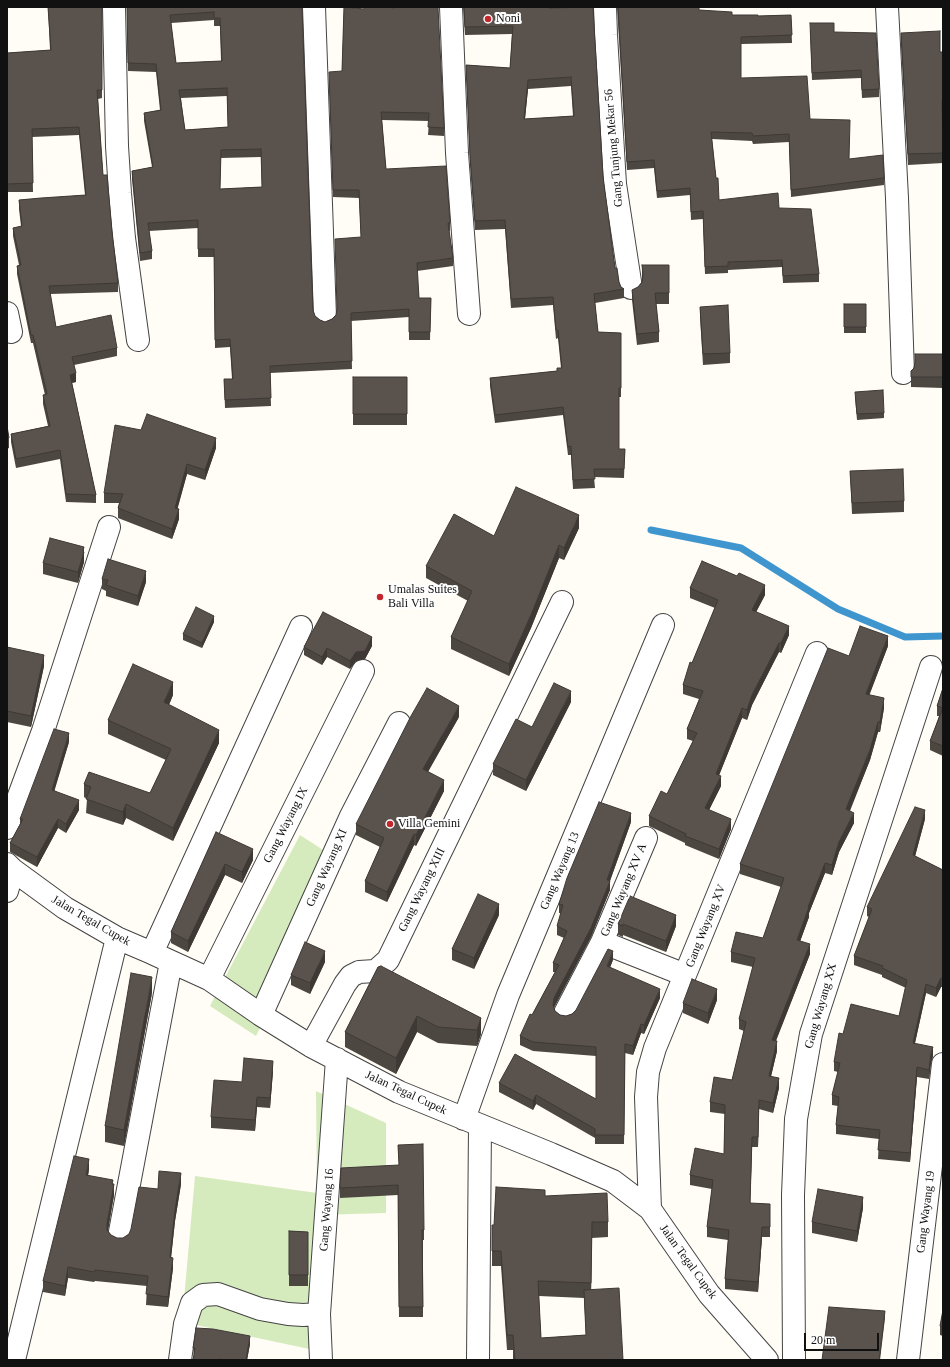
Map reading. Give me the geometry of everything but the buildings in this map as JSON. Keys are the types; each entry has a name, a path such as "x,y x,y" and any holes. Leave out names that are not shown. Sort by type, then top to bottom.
{"street":[{"path":"114,7 117,146 120,193 124,238 138,340"},
{"path":"314,7 325,317"},
{"path":"451,7 457,153 469,314"},
{"name":"Gang Tunjung Mekar 56","path":"605,7 615,184 631,288"},
{"path":"887,7 897,198 903,372"},
{"path":"7,828 43,731 109,527"},
{"name":"Gang Wayang XIII","path":"311,1046 344,984 351,976 359,972 375,971 388,960 562,602"},
{"name":"Gang Wayang 13","path":"472,1122 508,995 663,625"},
{"path":"119,1236 162,957 301,627"},
{"name":"Gang Wayang XV","path":"650,1209 646,1096 648,1072 655,1048 817,653"},
{"name":"Gang Wayang XX","path":"794,1360 793,1195 795,1126 811,1034 931,667"},
{"name":"Gang Wayang IX","path":"209,979 363,671"},
{"name":"Gang Wayang XI","path":"261,1015 351,816 399,723"},
{"name":"Gang Wayang XV A","path":"565,1013 602,942 646,838"},
{"path":"7,891 10,867"},
{"name":"Jalan Tegal Cupek","path":"10,867 64,908 117,938 209,979 261,1015 311,1046 399,1092 613,1181 650,1209 709,1294 767,1360"},
{"path":"14,1360 117,938"},
{"name":"Gang Wayang XV A","path":"602,942 685,975"},
{"name":"Gang Wayang 16","path":"321,1360 319,1314 337,1059"},
{"name":"Gang Wayang 19","path":"908,1360 943,1064"},
{"path":"472,1122 478,1360"},
{"path":"180,1360 185,1324 192,1303 203,1295 218,1294 260,1309 288,1314 319,1314"}],"green space":[{"path":"300,835 340,861 256,1036 210,1006"},
{"path":"316,1091 386,1123 386,1213 317,1215 314,1350 182,1322 195,1176 317,1193"}],"waterway":[{"path":"651,530 741,548 838,609 905,637 943,636"}],"place":[{"name":"Noni","path":"488,19"},
{"name":"Umalas Suites Bali Villa","path":"380,597"},
{"name":"Villa Gemini","path":"390,824"}]}
